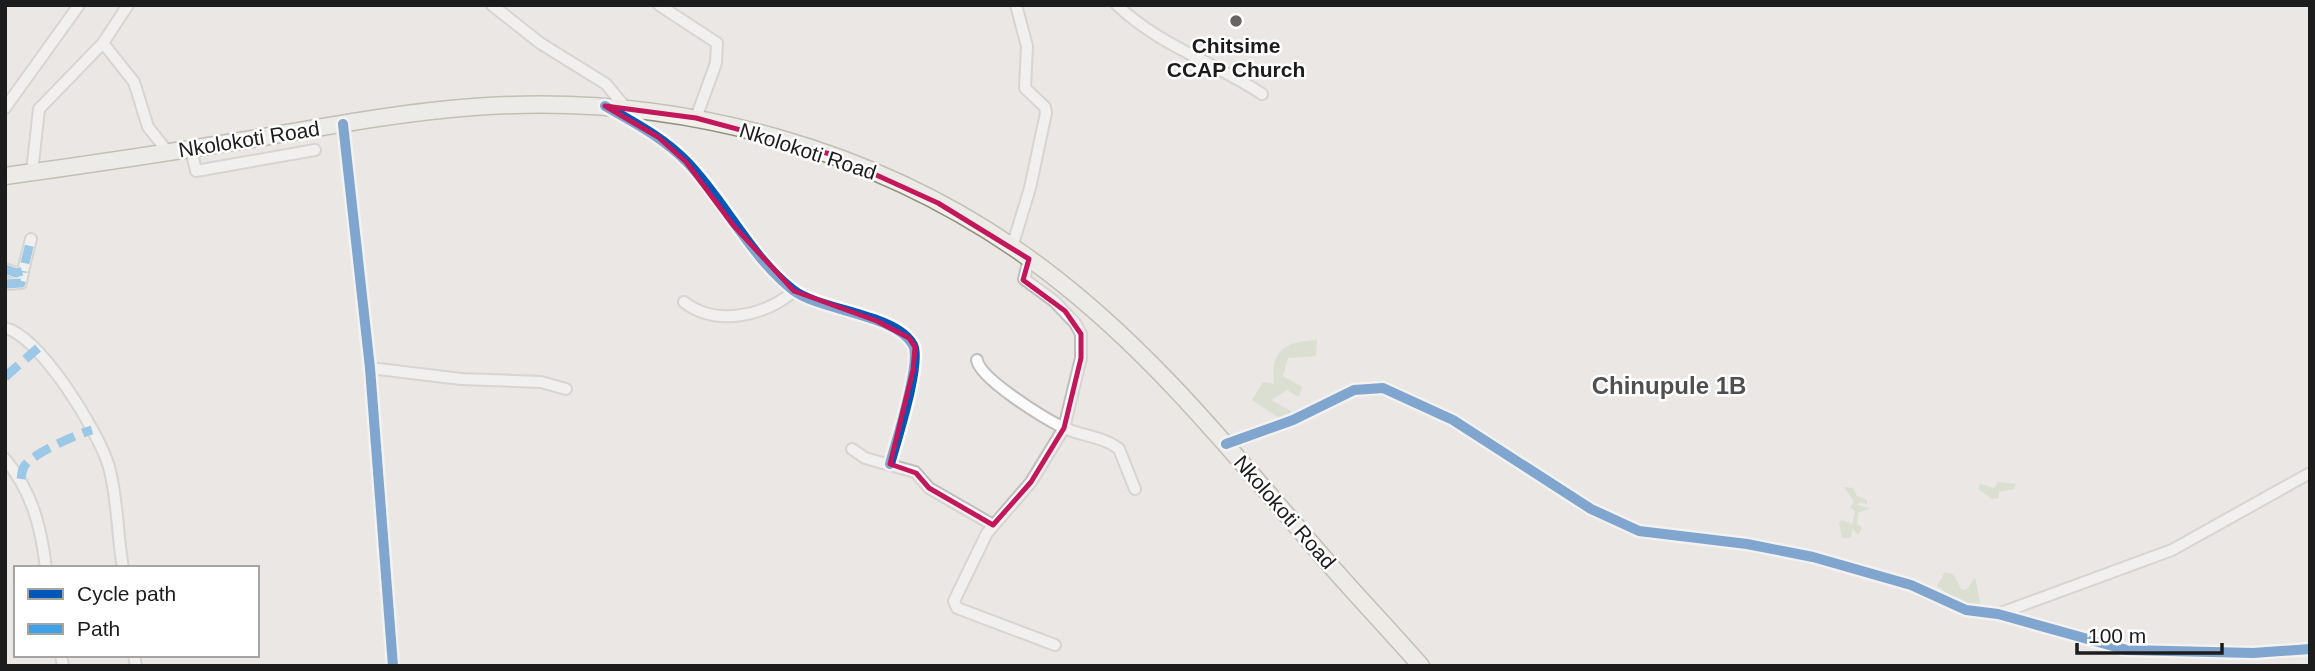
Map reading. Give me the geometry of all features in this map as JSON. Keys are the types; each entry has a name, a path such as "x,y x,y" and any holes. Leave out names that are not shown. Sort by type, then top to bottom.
{"main road":[{"name":"Nkolokoti Road","path":"5,176 342,124 474,107 625,107 696,118 830,154 914,190 1012,247 1135,347 1226,444 1421,666"}],"street":[{"path":"5,108 79,5"},
{"path":"32,172 38,109 103,43 128,5"},
{"path":"659,5 717,43 716,63 696,118"},
{"path":"1012,247 1030,188 1046,113 1045,107 1025,88 1027,46 1016,5"},
{"path":"1117,5 1148,31 1183,53 1262,94"},
{"path":"497,6 558,55 606,84 625,107"},
{"path":"103,43 134,82 148,127 168,152"},
{"path":"605,106 658,136 686,162 733,225 794,291 877,321 904,334 915,347 909,394 890,464"},
{"path":"342,124 370,368 393,666"},
{"path":"191,149 196,171 315,150"},
{"path":"5,285 21,283 31,239"},
{"path":"1029,259 1024,276 1026,282 1065,311 1081,334 1082,358 1063,428 1031,482 993,525 954,601 955,606 1055,645"},
{"path":"5,269 16,273 23,271"},
{"path":"684,302 707,314 729,316 767,308 794,291"},
{"path":"5,328 19,332 38,348 92,430 110,468 123,566"},
{"path":"977,360 979,369 987,376 1063,428 1103,440 1119,449 1135,489"},
{"path":"370,368 461,379 541,382 566,389"},
{"path":"1226,444 1293,420 1354,390 1383,388 1453,420 1591,509 1625,527 1658,536 1747,544 1813,557 1911,585 1966,610 1998,614 2127,650 2253,653 2310,649"},
{"path":"852,449 865,458 915,472 929,488 993,525"},
{"path":"5,459 21,479 33,504 46,566"},
{"path":"1998,614 2172,550 2310,473"}],"highlighted area":[{"path":"605,106 696,118 830,154 938,203 1029,259 1023,280 1065,311 1081,334 1081,358 1064,428 1031,482 993,525 929,488 916,473 890,464 913,370 915,347 909,338 877,321 794,291 733,225 686,162 658,137"}],"green space":[{"path":"1317,340 1316,356 1288,358 1283,376 1302,387 1299,397 1287,390 1271,400 1291,411 1284,421 1252,400 1263,382 1274,384 1275,363 1282,350 1297,343"},
{"path":"1998,482 2016,484 2014,489 1999,492 1999,498 1992,499 1978,489 1980,484 1994,488"},
{"path":"1844,487 1853,488 1857,496 1867,500 1867,504 1859,502 1857,505 1870,508 1858,513 1857,524 1862,528 1858,535 1852,528 1851,538 1842,538 1839,522 1842,520 1852,524 1855,511 1850,507 1854,501"},
{"path":"1945,572 1953,574 1962,590 1967,589 1975,577 1981,609 1950,603 1952,597 1937,586"}],"marked path":[{"path":"5,269 16,273 23,271 31,239"},
{"path":"5,284 21,283 23,271"},
{"path":"5,377 38,348"},
{"path":"21,479 24,466 39,454 92,430"}],"cycle path":[{"path":"605,106 659,138 679,154 702,179 764,261 793,290 821,303 891,326 913,345 915,354 911,384 890,464"},
{"path":"343,124 370,368 393,666"},
{"path":"1226,444 1293,420 1354,390 1383,388 1453,420 1591,509 1639,531 1747,544 1813,557 1911,585 1966,610 1998,614 2127,650 2253,653 2310,649"}],"place":[{"name":"Chitsime CCAP Church","path":"1236,21"}],"district":[{"name":"Chinupule 1B","path":"1669,385"}]}
